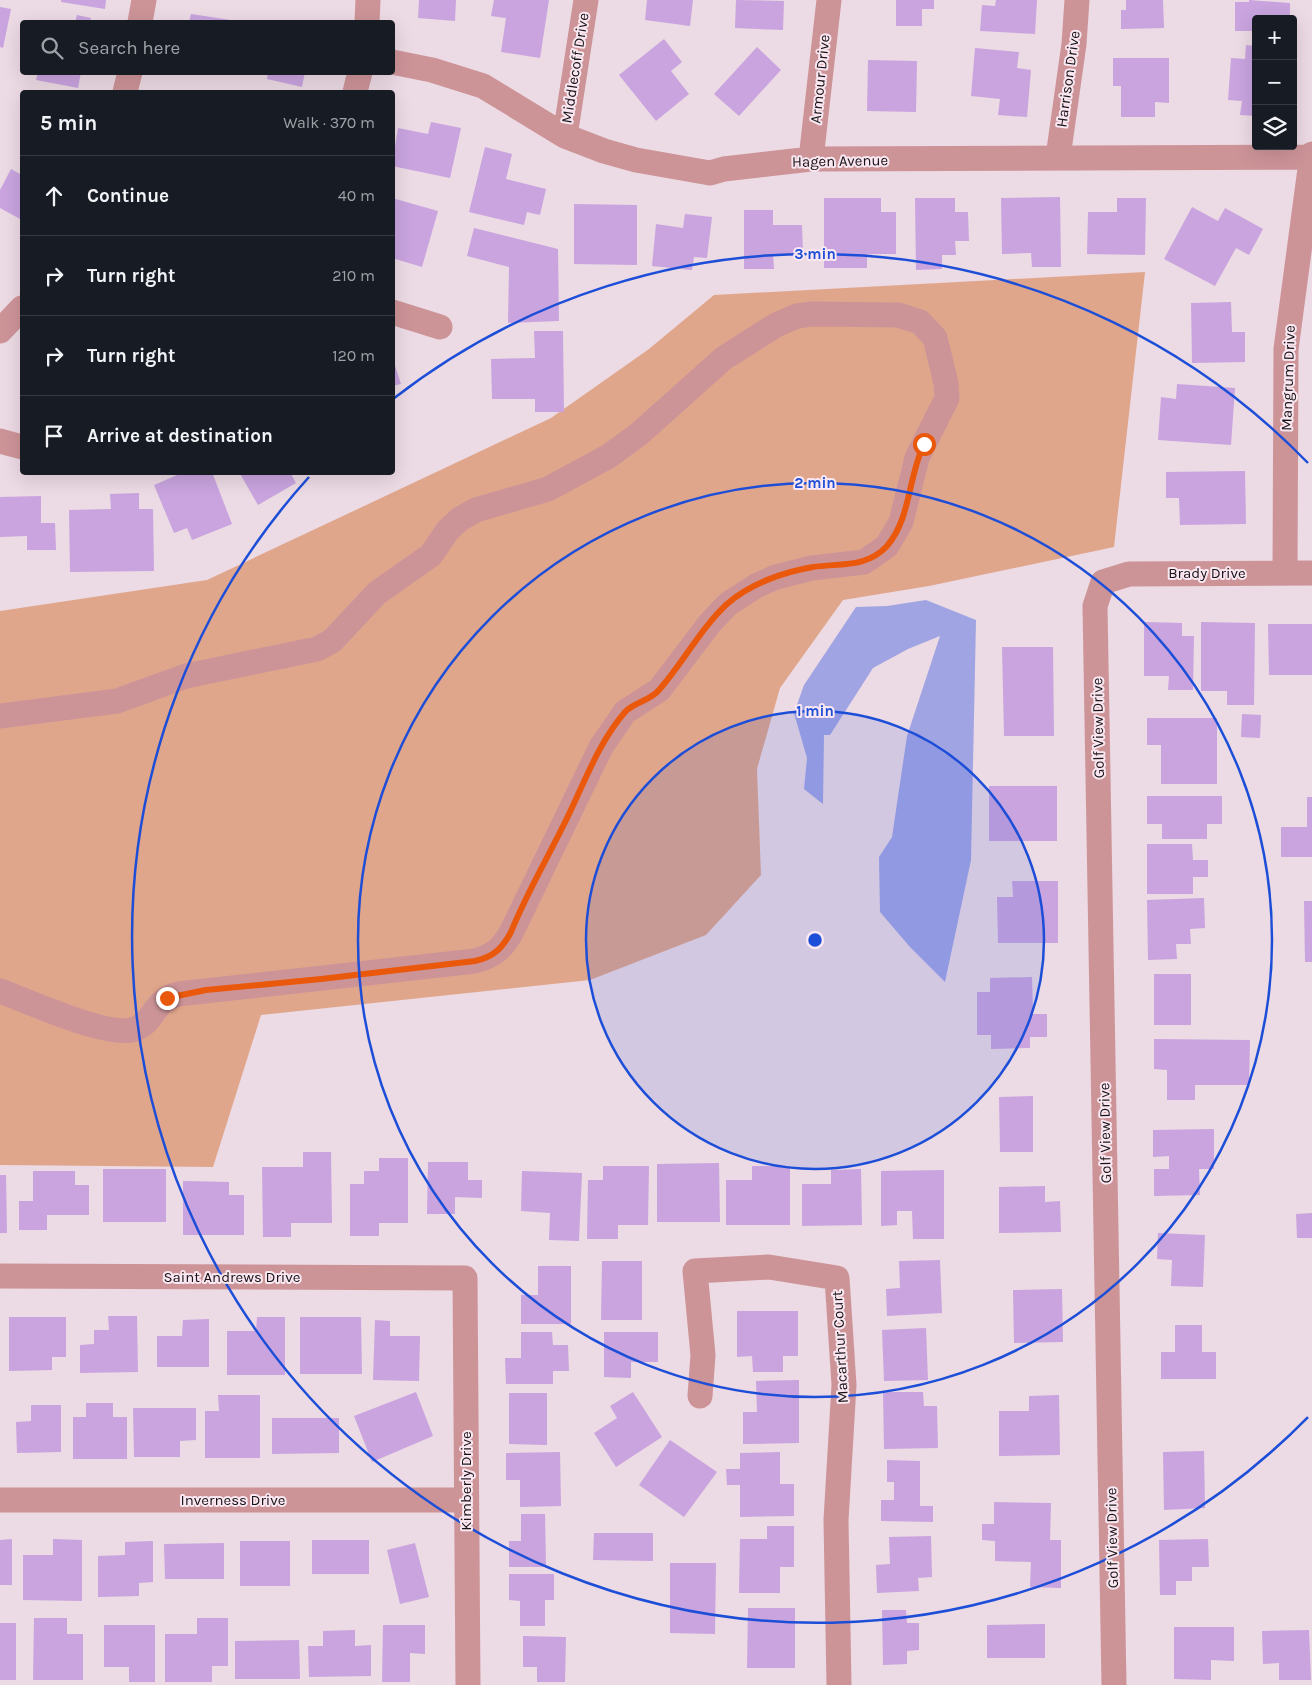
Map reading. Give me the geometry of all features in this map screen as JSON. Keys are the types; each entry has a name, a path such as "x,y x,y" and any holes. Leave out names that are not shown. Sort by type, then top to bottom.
{"street":[{"path":"140,20 144,0"},
{"path":"367,20 368,0"},
{"name":"Middlecoff Drive","path":"565,136 586,0"},
{"name":"Armour Drive","path":"811,159 828,0"},
{"name":"Harrison Drive","path":"1058,157 1074,44 1077,0"},
{"name":"Hagen Avenue","path":"395,63 432,70 483,86 565,136 604,151 636,160 710,173 724,169 811,159 902,160 1312,156"},
{"path":"126,90 129,75"},
{"path":"356,90 359,75"},
{"name":"Mangrum Drive","path":"1285,573 1286,349 1312,156"},
{"path":"0,331 20,310"},
{"path":"395,313 440,327"},
{"path":"0,716 117,700 186,676 298,654 325,645 377,593 431,555 448,530 460,519 481,508 548,489 609,456 639,434 724,358 786,320 812,314 898,315 920,322 935,338 946,383 947,398 917,458 901,522 886,546 864,562 812,568 776,577 756,586 728,604 710,623 659,690 625,712 601,747 511,932 500,949 494,954 475,961 178,994 162,1001 143,1025 128,1031 118,1031 66,1017 0,991"},
{"path":"0,441 20,446"},
{"name":"Brady Drive","path":"1103,582 1130,574 1312,573"},
{"name":"Golf View Drive","path":"1103,582 1096,606 1114,1685"},
{"name":"Macarthur Court","path":"700,1396 703,1355 695,1271 769,1267 837,1278 844,1385 836,1520 838,1685"},
{"name":"Saint Andrews Drive","path":"0,1276 465,1278"},
{"name":"Kimberly Drive","path":"465,1278 468,1685"},
{"name":"Inverness Drive","path":"0,1500 466,1500"}],"shaded area":[{"path":"1145,272 1114,547 929,586 843,600 780,688 757,769 761,875 706,935 590,980 261,1015 213,1167 0,1165 0,611 207,580 551,418 649,349 714,295"}],"water":[{"path":"926,600 976,620 971,860 945,982 910,947 880,912 879,857 892,837 907,736 940,636 908,649 873,668 830,735 824,735 823,804 804,789 807,758 794,713 804,685 856,607 887,606"}],"building":[{"path":"61,0 106,0 105,9 61,2"},
{"path":"419,0 456,0 455,21 418,18"},
{"path":"494,0 549,0 540,58 501,52 506,18 491,16"},
{"path":"647,0 693,0 690,26 645,20"},
{"path":"736,0 784,1 783,30 735,28"},
{"path":"896,0 934,0 934,9 922,9 922,26 896,26"},
{"path":"996,0 1037,0 1035,34 980,31 982,5 995,6"},
{"path":"1126,0 1163,0 1164,28 1121,29 1121,10 1126,10"},
{"path":"1249,0 1290,3 1290,15 1252,15 1252,31 1235,31 1235,2 1249,2"},
{"path":"0,7 11,9 3,48 0,47"},
{"path":"191,14 231,20 190,20"},
{"path":"77,15 91,18 90,20 76,20"},
{"path":"664,39 682,62 671,71 689,94 656,121 619,75"},
{"path":"1246,45 1252,46 1252,116 1240,115 1242,101 1228,100 1231,58 1245,59"},
{"path":"757,47 781,70 739,116 714,94"},
{"path":"975,48 1019,52 1017,68 1031,70 1027,117 998,115 1000,99 971,96"},
{"path":"1113,58 1169,58 1169,103 1155,102 1155,117 1121,117 1121,86 1113,86"},
{"path":"868,60 917,61 916,112 867,111"},
{"path":"37,75 80,75 78,88 36,80"},
{"path":"268,75 304,75 302,87 267,79"},
{"path":"431,122 461,128 450,178 395,167 395,147 398,128 428,134"},
{"path":"485,147 512,154 506,179 546,189 540,215 527,212 524,225 469,212"},
{"path":"11,169 20,174 20,219 0,208 0,190"},
{"path":"1060,197 1061,267 1032,267 1031,253 1002,254 1001,198"},
{"path":"824,198 881,198 881,212 896,212 896,254 867,254 867,268 824,268"},
{"path":"915,198 955,198 955,212 968,212 969,241 955,241 956,255 942,255 942,269 916,270"},
{"path":"1117,198 1146,198 1145,255 1087,254 1088,212 1117,212"},
{"path":"395,199 438,211 422,267 395,259"},
{"path":"574,204 637,205 637,265 574,264"},
{"path":"1192,207 1218,221 1225,208 1263,229 1249,255 1236,248 1215,286 1164,259"},
{"path":"744,210 773,210 773,225 802,225 803,254 773,254 774,269 744,269"},
{"path":"685,214 712,217 707,258 694,257 692,270 652,266 656,224 683,228"},
{"path":"474,228 558,249 559,321 508,323 509,267 467,256"},
{"path":"1231,302 1232,332 1245,332 1245,362 1192,363 1191,303"},
{"path":"534,331 563,331 564,412 535,412 535,399 492,399 491,359 535,358"},
{"path":"395,365 401,384 395,385"},
{"path":"1177,384 1235,388 1231,445 1158,440 1161,397 1176,399"},
{"path":"1245,471 1246,524 1180,525 1179,498 1166,498 1166,472"},
{"path":"177,475 213,475 232,524 192,540 187,528 174,533 154,485"},
{"path":"241,475 292,475 296,483 258,505"},
{"path":"139,493 139,509 153,509 154,571 70,572 69,510 111,509 110,494"},
{"path":"41,496 41,523 55,523 56,550 27,550 27,536 0,537 0,497"},
{"path":"1144,622 1182,623 1182,636 1194,636 1193,690 1168,690 1169,676 1144,676"},
{"path":"1201,622 1255,623 1254,705 1227,705 1227,691 1201,691"},
{"path":"1268,624 1312,624 1312,675 1269,675"},
{"path":"1002,647 1053,647 1054,736 1004,736"},
{"path":"1242,714 1261,715 1260,738 1241,737"},
{"path":"1147,718 1217,718 1217,784 1161,784 1161,745 1147,745"},
{"path":"989,786 1057,786 1057,841 989,841"},
{"path":"1147,796 1222,796 1222,824 1207,824 1207,839 1162,839 1162,824 1147,824"},
{"path":"1307,797 1312,797 1312,857 1281,857 1281,827 1307,827"},
{"path":"1147,844 1192,844 1193,860 1208,860 1208,877 1193,877 1193,894 1147,894"},
{"path":"1012,881 1058,881 1058,943 998,943 997,897 1013,897"},
{"path":"1204,898 1205,928 1190,929 1191,944 1176,944 1177,959 1148,960 1147,900"},
{"path":"1304,901 1312,901 1312,962 1305,962"},
{"path":"1154,974 1191,974 1191,1025 1154,1025"},
{"path":"1032,977 1033,1014 1047,1014 1047,1037 1030,1037 1030,1048 991,1049 991,1035 977,1035 977,992 990,992 990,978"},
{"path":"1154,1039 1250,1040 1249,1085 1195,1085 1195,1100 1167,1100 1167,1070 1154,1069"},
{"path":"1033,1096 1033,1152 1000,1152 999,1097"},
{"path":"1214,1129 1214,1169 1199,1169 1200,1195 1154,1196 1154,1169 1169,1169 1169,1156 1153,1157 1153,1130"},
{"path":"303,1152 331,1152 332,1223 291,1223 291,1237 263,1237 262,1167 303,1167"},
{"path":"379,1158 408,1158 408,1223 379,1223 379,1236 350,1236 350,1184 364,1184 364,1171 379,1171"},
{"path":"428,1162 468,1162 468,1180 482,1180 482,1198 455,1197 455,1214 427,1214"},
{"path":"719,1163 720,1222 657,1222 657,1164"},
{"path":"603,1166 649,1166 648,1225 618,1225 618,1239 587,1239 588,1180 603,1180"},
{"path":"752,1166 790,1166 790,1225 726,1225 726,1180 752,1180"},
{"path":"103,1169 166,1169 166,1222 103,1222"},
{"path":"861,1169 862,1225 802,1226 802,1184 831,1184 831,1170"},
{"path":"944,1170 944,1239 913,1239 912,1211 897,1211 897,1225 881,1226 881,1171"},
{"path":"33,1171 75,1171 75,1185 89,1185 89,1215 47,1215 47,1230 19,1230 19,1201 33,1201"},
{"path":"522,1171 582,1173 579,1241 549,1240 550,1213 521,1211"},
{"path":"0,1175 6,1175 7,1233 0,1233"},
{"path":"183,1181 229,1182 229,1195 244,1195 244,1235 183,1235"},
{"path":"1045,1186 1045,1202 1060,1201 1061,1232 999,1233 999,1187"},
{"path":"1312,1213 1312,1238 1297,1238 1296,1214"},
{"path":"1158,1233 1205,1235 1203,1287 1171,1286 1172,1260 1157,1259"},
{"path":"940,1260 942,1313 887,1316 886,1289 900,1288 899,1261"},
{"path":"602,1261 642,1261 642,1320 601,1320"},
{"path":"538,1266 571,1266 571,1324 521,1324 521,1295 538,1295"},
{"path":"1062,1289 1063,1342 1014,1343 1013,1290"},
{"path":"737,1311 798,1311 798,1356 783,1356 783,1372 753,1372 752,1356 737,1357"},
{"path":"108,1316 137,1316 138,1372 80,1373 80,1345 94,1344 94,1330 109,1330"},
{"path":"9,1317 66,1317 66,1357 52,1357 52,1370 9,1371"},
{"path":"257,1317 285,1317 285,1375 227,1375 227,1331 256,1331"},
{"path":"300,1317 361,1317 362,1374 300,1374"},
{"path":"209,1319 209,1367 157,1367 157,1336 182,1336 183,1320"},
{"path":"375,1320 390,1321 390,1336 420,1336 419,1381 373,1380"},
{"path":"1175,1325 1202,1325 1202,1352 1216,1352 1216,1379 1161,1379 1161,1352 1175,1352"},
{"path":"926,1328 928,1380 884,1381 882,1330"},
{"path":"521,1332 552,1332 553,1345 568,1345 569,1371 553,1371 553,1384 506,1384 505,1358 521,1358"},
{"path":"604,1332 658,1332 658,1362 631,1362 631,1378 604,1377"},
{"path":"799,1380 799,1443 743,1444 743,1412 757,1412 756,1381"},
{"path":"416,1392 433,1436 372,1462 354,1416"},
{"path":"633,1392 662,1437 616,1467 594,1433 617,1418 610,1406"},
{"path":"883,1392 923,1392 924,1406 937,1406 938,1448 884,1449"},
{"path":"509,1393 547,1393 547,1445 509,1444"},
{"path":"218,1395 260,1395 260,1458 205,1458 205,1411 219,1411"},
{"path":"1059,1395 1060,1455 999,1456 999,1411 1029,1411 1029,1396"},
{"path":"86,1403 113,1403 113,1417 127,1417 127,1459 73,1459 73,1417 86,1417"},
{"path":"31,1405 61,1405 61,1452 17,1453 16,1422 31,1421"},
{"path":"133,1408 196,1408 196,1440 180,1441 180,1457 134,1457"},
{"path":"272,1418 339,1418 339,1453 272,1454"},
{"path":"670,1440 717,1472 684,1517 639,1485"},
{"path":"1204,1451 1205,1508 1164,1510 1163,1452"},
{"path":"560,1452 561,1506 520,1507 520,1480 506,1480 506,1453"},
{"path":"780,1452 780,1484 794,1484 794,1516 740,1517 740,1485 727,1485 726,1469 740,1469 740,1453"},
{"path":"887,1460 920,1461 920,1506 933,1506 933,1522 881,1521 881,1500 894,1500 894,1482 887,1482"},
{"path":"994,1502 1051,1503 1050,1540 1061,1540 1061,1588 1030,1587 1031,1562 995,1561 995,1541 982,1540 982,1524 994,1524"},
{"path":"521,1514 545,1514 546,1567 509,1567 509,1541 521,1541"},
{"path":"767,1526 794,1526 794,1567 780,1567 780,1593 739,1593 740,1539 767,1539"},
{"path":"594,1533 653,1533 653,1561 593,1560"},
{"path":"931,1536 932,1577 918,1578 919,1591 877,1593 876,1565 890,1564 889,1537"},
{"path":"12,1539 12,1585 0,1585 0,1540"},
{"path":"53,1539 82,1540 82,1601 23,1600 23,1555 53,1555"},
{"path":"1208,1539 1209,1567 1192,1567 1192,1581 1176,1581 1176,1595 1160,1595 1159,1540"},
{"path":"312,1540 369,1540 369,1574 312,1574"},
{"path":"153,1541 153,1582 139,1583 139,1596 98,1597 98,1556 125,1555 125,1542"},
{"path":"240,1541 290,1541 290,1586 240,1586"},
{"path":"224,1543 224,1579 165,1579 164,1544"},
{"path":"415,1543 429,1597 400,1604 387,1550"},
{"path":"670,1563 716,1563 715,1634 670,1633"},
{"path":"509,1574 554,1574 554,1600 545,1600 545,1626 520,1626 520,1601 509,1600"},
{"path":"748,1608 795,1608 795,1668 747,1668"},
{"path":"882,1610 906,1610 907,1623 919,1623 919,1650 907,1651 907,1664 883,1665"},
{"path":"34,1618 67,1618 67,1634 83,1634 83,1680 33,1680"},
{"path":"197,1618 228,1618 228,1666 212,1666 212,1682 165,1682 165,1634 197,1634"},
{"path":"0,1623 16,1623 16,1680 0,1680"},
{"path":"1045,1624 1045,1658 987,1658 987,1625"},
{"path":"104,1625 155,1625 155,1682 129,1682 129,1667 104,1667"},
{"path":"383,1625 425,1625 425,1654 410,1653 410,1682 382,1682"},
{"path":"1174,1627 1234,1627 1234,1661 1211,1660 1211,1680 1174,1679"},
{"path":"355,1630 355,1646 371,1645 371,1676 309,1677 308,1646 323,1646 323,1631"},
{"path":"1309,1630 1311,1680 1279,1680 1279,1663 1263,1664 1262,1631"},
{"path":"523,1636 566,1637 565,1682 537,1682 537,1667 523,1667"},
{"path":"299,1640 300,1679 235,1679 235,1641"}],"route":[{"path":"167,998 192,991 359,975 403,968 475,961 494,954 506,942 578,796 596,755 625,712 659,690 690,647 710,623 736,597 767,580 788,573 812,568 864,562 886,546 901,522 914,468 924,444"}]}
